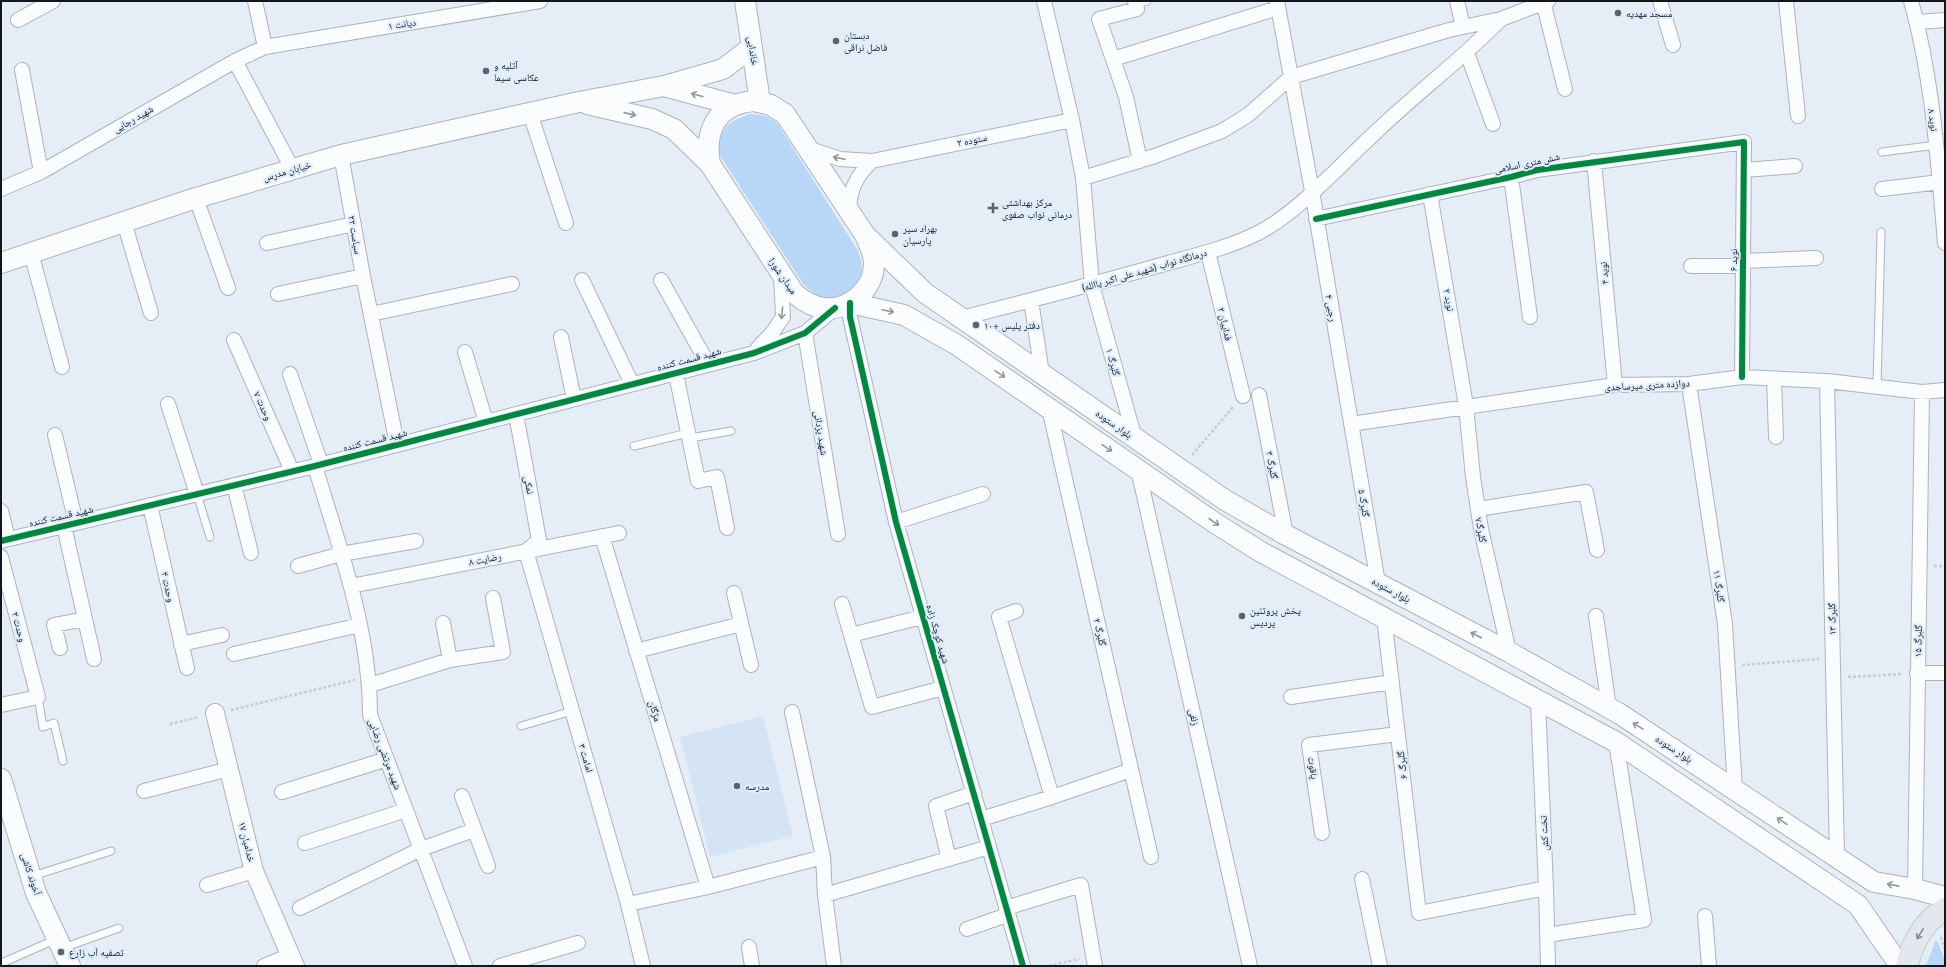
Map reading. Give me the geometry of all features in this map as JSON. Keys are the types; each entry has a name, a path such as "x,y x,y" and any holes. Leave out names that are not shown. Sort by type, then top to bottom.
{"main road":[{"name":"خاندایی","path":"745,1 760,102"},
{"name":"خیابان مدرس","path":"1,264 196,198 341,155 579,102 664,86 724,69 752,48"},
{"path":"664,86 735,105"},
{"path":"579,102 652,119 674,129 710,164"},
{"name":"میدان شورا","path":"747,102 760,102 771,105 785,114 865,235 873,254 874,266 872,277 859,296 842,306 825,308 813,306 802,300 794,293 710,164 708,147 709,134 723,112 735,105 747,102"},
{"name":"بلوار ستوده","path":"865,235 925,293 1225,500 1286,535 1509,652 1609,708 1874,882 1915,889 1945,897"},
{"path":"842,306 904,315 957,345 1215,523 1261,552 1616,742 1858,905 1900,966"},
{"name":"آخوند کاشی","path":"1,779 36,894 65,957"},
{"path":"1907,966 1911,951 1922,930 1939,913 1945,910"}],"street":[{"path":"18,20 53,1"},
{"path":"255,1 265,47"},
{"name":"دیانت ۱","path":"265,47 540,1"},
{"name":"گلبرگ ۱","path":"1044,1 1072,120 1083,178 1092,285 1135,438"},
{"path":"1457,1 1463,27"},
{"path":"1660,1 1673,45"},
{"path":"1786,1 1798,116"},
{"name":"نوید ۸","path":"1911,1 1917,22 1939,149 1945,243"},
{"path":"1139,2 1136,9 1099,19 1126,97 1140,161"},
{"path":"1083,178 1140,161 1222,131 1248,115 1291,77 1463,27 1501,19 1545,2 1564,89"},
{"path":"1113,59 1278,5"},
{"name":"رجبی ۴","path":"1278,5 1312,191 1351,424"},
{"name":"درمانگاه نواب (شهید علی اکبر یاالله)","path":"961,318 1092,285 1208,252 1256,234 1272,225 1312,191 1384,124 1467,53 1501,19"},
{"path":"1917,22 1945,20"},
{"name":"شهید رجایی","path":"1,189 41,172 235,61 265,47"},
{"path":"1467,53 1493,124"},
{"path":"235,61 293,170"},
{"path":"22,70 41,172"},
{"path":"530,113 566,223"},
{"name":"ستوده ۲","path":"808,148 840,159 872,161 1072,120"},
{"name":"شش متری اسلامی","path":"1316,219 1511,177 1537,170 1594,161 1744,142"},
{"name":"نوید ۶","path":"1742,377 1744,142"},
{"name":"سیاست ۲۲","path":"341,155 363,276 397,444"},
{"path":"849,211 849,200 856,180 862,170 872,161"},
{"name":"نوید ۴","path":"1594,161 1615,385"},
{"path":"1744,170 1795,166"},
{"path":"1511,177 1530,317"},
{"path":"1882,189 1940,182"},
{"name":"نوید ۲","path":"1430,194 1466,406"},
{"path":"196,198 228,288"},
{"path":"124,222 151,313"},
{"path":"267,243 354,224"},
{"name":"فداییان ۲","path":"1208,252 1243,396"},
{"path":"31,253 62,367"},
{"path":"1690,266 1816,258"},
{"path":"754,353 772,333 782,317 781,274"},
{"path":"278,294 363,276"},
{"path":"582,280 632,384"},
{"path":"661,280 708,364"},
{"path":"371,314 512,284"},
{"path":"1031,300 1042,374"},
{"name":"شهید قسمت کننده","path":"5,540 318,465 754,353 805,333 842,306"},
{"name":"شهید کوچک زاده","path":"842,306 850,317 896,522 922,617 1023,966"},
{"name":"شهید یزدانی","path":"805,333 838,534"},
{"path":"560,337 574,399"},
{"name":"وحدت ۷","path":"234,340 292,471"},
{"path":"465,352 486,422"},
{"name":"شهید مرتضی رضایی","path":"290,374 318,465 341,554 351,586 360,625 369,681 370,714 465,966"},
{"path":"676,374 698,482 717,478 727,528"},
{"name":"دوازده متری میرساجدی","path":"1351,424 1615,385 1689,384 1742,377 1827,381 1922,392 1945,390"},
{"path":"1774,379 1776,437"},
{"name":"گلبرگ ۱۳","path":"1827,381 1837,857"},
{"name":"گلبرگ ۱۱","path":"1689,384 1725,624 1735,790"},
{"name":"گلبرگ ۱۵","path":"1915,889 1922,392"},
{"name":"گلبرگ ۳","path":"1259,395 1286,535"},
{"path":"168,404 196,494"},
{"name":"گلبرگ۷","path":"1466,406 1478,509 1485,551 1509,652"},
{"name":"گلبرگ ۲","path":"1049,408 1151,857"},
{"name":"نمکی","path":"516,414 539,540 526,551"},
{"name":"گلبرگ ۵","path":"1351,424 1378,583"},
{"path":"55,435 85,619 94,659"},
{"name":"زلفی","path":"1138,469 1250,966"},
{"path":"234,485 251,553"},
{"path":"1478,509 1586,492 1597,550"},
{"path":"896,522 983,494"},
{"name":"وحدت ۴","path":"150,505 187,668"},
{"path":"1,511 5,540"},
{"name":"رضایت ۸","path":"351,586 619,532"},
{"name":"مژگان","path":"602,536 708,886"},
{"path":"298,566 341,554 416,541"},
{"name":"امامت ۳","path":"526,551 628,904 643,966"},
{"name":"وحدت ۲","path":"1,557 38,696"},
{"path":"734,594 751,665"},
{"path":"369,681 450,660 503,652 493,598"},
{"path":"842,604 872,707 943,688"},
{"path":"1016,611 999,617 1052,797"},
{"path":"1596,616 1609,708"},
{"path":"850,634 922,617"},
{"name":"گلبرگ ۶","path":"1384,617 1419,913 1546,888"},
{"path":"60,648 54,626 85,619"},
{"path":"443,623 450,660"},
{"path":"636,651 741,624"},
{"path":"234,654 360,625"},
{"path":"181,644 222,635"},
{"path":"1917,673 1945,673"},
{"path":"1291,697 1392,682"},
{"path":"1,705 38,696"},
{"name":"تخت کش","path":"1538,700 1548,966"},
{"path":"792,712 823,857 825,895 834,966"},
{"name":"خدامیان ۱۷","path":"215,713 254,871 293,961"},
{"name":"یاقوت","path":"1322,833 1309,745 1398,734"},
{"path":"1547,935 1644,920 1616,742"},
{"path":"282,792 387,760"},
{"path":"144,791 229,769"},
{"path":"981,819 1131,770"},
{"path":"949,859 936,806 974,793"},
{"path":"462,796 488,866"},
{"path":"305,843 406,810"},
{"path":"300,908 421,849 474,830"},
{"path":"825,895 989,847"},
{"path":"628,904 708,886 823,857"},
{"path":"207,885 254,871"},
{"path":"1362,879 1380,966"},
{"path":"967,929 1007,912 1081,885 1094,961"},
{"path":"1705,916 1709,966"},
{"path":"500,966 578,943"},
{"path":"749,947 752,966"},
{"path":"264,966 293,961"}],"lane":[{"path":"1882,152 1939,149"},
{"path":"1877,387 1881,232"},
{"path":"634,446 689,436 731,431"},
{"path":"196,494 210,537"},
{"path":"38,696 44,726 54,724 63,761"},
{"path":"521,726 572,711"},
{"path":"31,877 111,852"},
{"path":"4,962 65,957 119,928"}],"path":[{"path":"1180,469 1243,396"},
{"path":"1728,666 1833,658"},
{"path":"1833,678 1917,673"},
{"path":"170,724 215,713 369,681"},
{"path":"1942,932 1942,944 1945,950"},
{"path":"1049,966 1094,961"}],"shaded area":[{"path":"750,114 766,116 777,123 858,251 862,264 862,271 857,284 847,293 835,298 822,298 804,285 719,154 719,145 723,132 726,128 735,120"},
{"name":"مدرسه","path":"763,716 793,836 710,857 680,737"},
{"path":"1936,939 1945,959 1945,966 1926,966"}],"cycle path":[{"path":"1316,219 1511,177 1537,170 1744,142 1742,377"},
{"path":"850,303 850,317 896,522 1023,966"},
{"path":"1,541 315,466 754,353 805,333 835,308"}],"place":[{"name":"مسجد مهدیه","path":"1618,13"},
{"name":"دبستان فاضل نراقی","path":"836,41"},
{"name":"آتلیه و عکاسی سیما","path":"486,71"},
{"name":"مرکز بهداشتی درمانی نواب صفوی","path":"993,208"},
{"name":"بهراد سیر پارسیان","path":"895,234"},
{"name":"دفتر پلیس +۱۰","path":"976,325"},
{"name":"پخش پروتئین پردیس","path":"1242,616"},
{"name":"مدرسه","path":"737,786"},
{"name":"تصفیه آب زارع","path":"61,952"}]}
